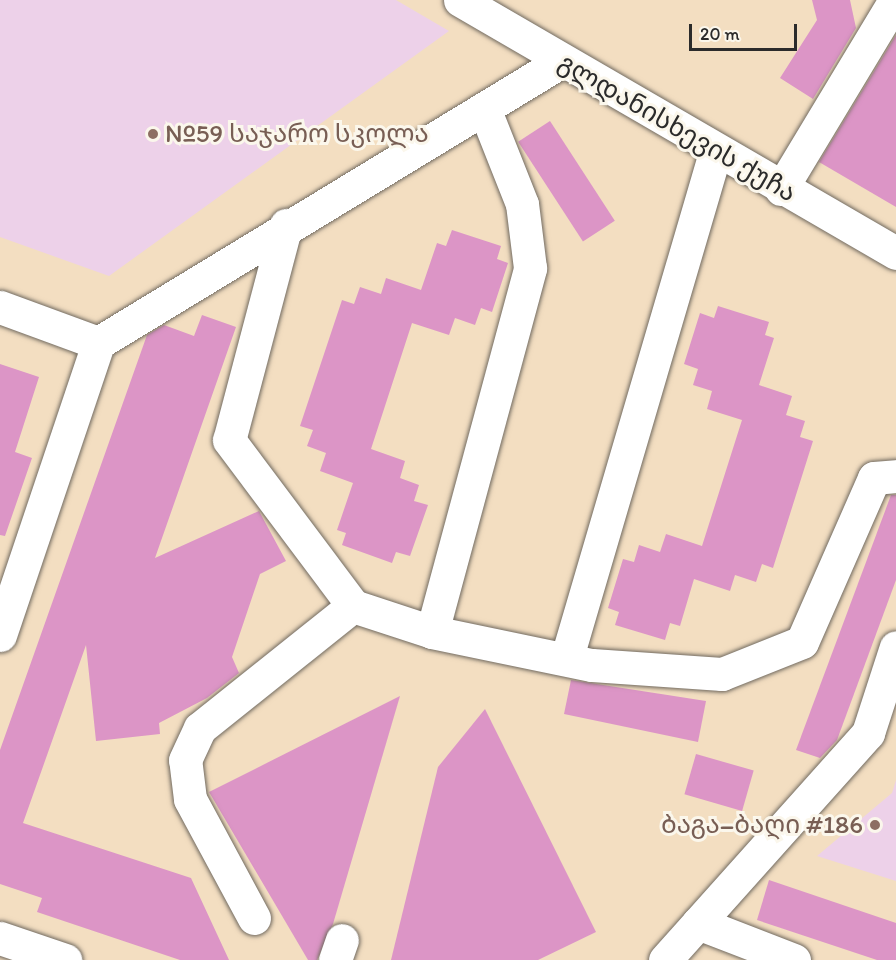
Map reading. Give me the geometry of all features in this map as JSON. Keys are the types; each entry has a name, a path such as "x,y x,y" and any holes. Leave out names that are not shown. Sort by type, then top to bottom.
{"street":[{"path":"781,189 895,0"},
{"name":"გლდანისხევის ქუჩა","path":"480,5 562,61 715,153 894,246"},
{"path":"0,635 98,343 286,225 562,61"},
{"path":"432,632 530,268 522,204 484,108"},
{"path":"567,657 715,153"},
{"path":"286,225 229,440 353,606 432,632 567,657 592,665 722,674 802,642 874,478 896,476"},
{"path":"0,307 98,343"},
{"path":"254,918 190,799 185,760 200,728 353,606"},
{"path":"665,960 868,733 896,648"},
{"path":"698,923 760,954 794,960"},
{"path":"0,938 65,960"}],"shaded area":[{"name":"№59 საჯარო სკოლა","path":"0,0 396,0 449,31 109,276 0,237"},
{"name":"ბაგა–ბაღი #186","path":"896,780 896,881 817,856 892,793"}],"building":[{"path":"812,0 850,0 856,28 813,99 780,78 817,20"},
{"path":"896,35 896,207 819,162"},
{"path":"550,121 615,221 583,241 518,142"},
{"path":"452,230 501,246 497,259 508,263 492,312 481,308 475,325 455,318 449,335 412,323 371,449 405,461 400,478 419,485 414,501 428,505 410,556 396,552 392,563 342,545 346,533 337,530 353,483 320,471 326,453 307,446 313,430 300,426 342,300 354,304 360,287 381,294 386,278 421,290 437,243 446,246"},
{"path":"718,306 769,322 765,335 774,338 759,385 792,396 786,415 805,421 800,437 813,441 773,568 762,564 756,582 735,575 730,591 694,579 680,626 670,623 665,640 615,625 619,612 608,608 623,559 634,562 639,545 660,552 666,534 702,546 742,420 707,409 712,391 693,385 698,369 684,364 700,313 714,318"},
{"path":"202,315 236,327 155,558 259,511 286,561 260,574 232,657 239,673 207,698 159,723 160,734 96,741 86,645 23,823 191,878 229,960 180,960 37,912 42,898 0,884 0,750 147,335 164,325 194,336"},
{"path":"0,364 39,377 15,452 32,458 5,536 0,535"},
{"path":"891,495 896,495 896,580 837,740 820,758 796,750"},
{"path":"571,680 706,701 698,742 564,714"},
{"path":"400,696 333,924 317,960 308,960 209,792"},
{"path":"485,709 596,932 538,960 391,960 438,767"},
{"path":"696,754 754,771 742,811 684,794"},
{"path":"769,880 896,923 896,960 877,960 757,920"}],"place":[{"name":"№59 საჯარო სკოლა","path":"153,134"},
{"name":"ბაგა–ბაღი #186","path":"875,825"}]}
